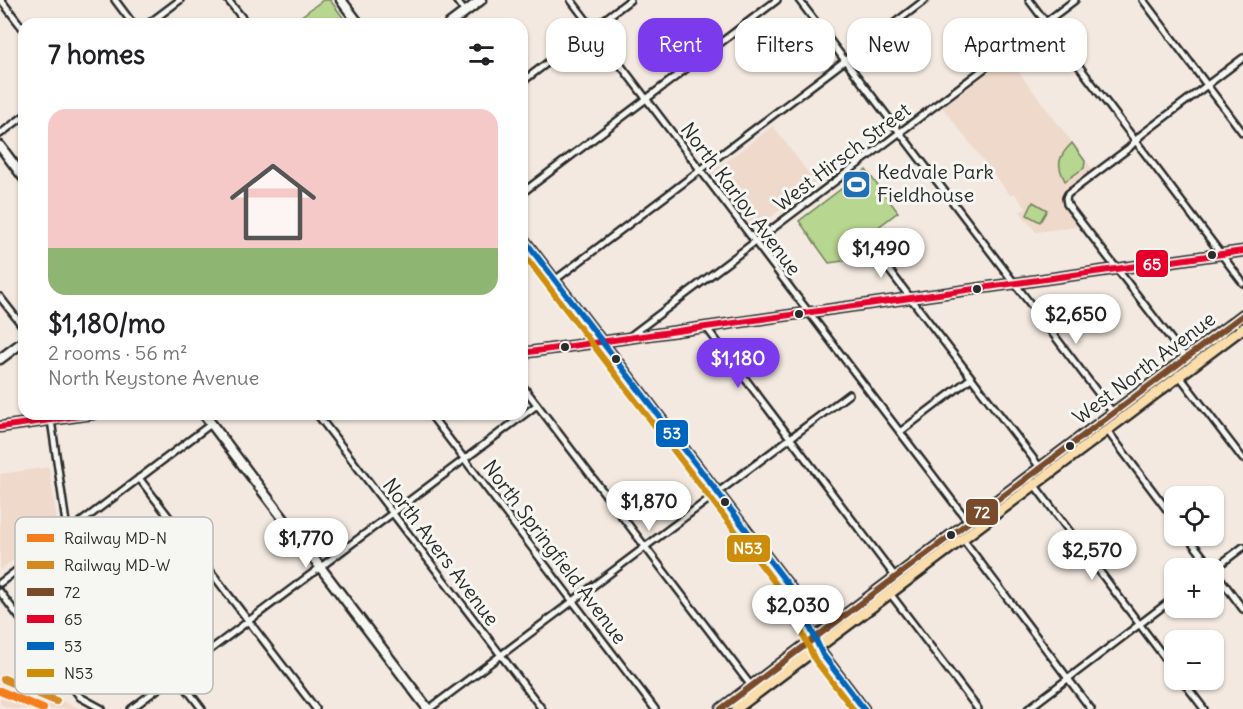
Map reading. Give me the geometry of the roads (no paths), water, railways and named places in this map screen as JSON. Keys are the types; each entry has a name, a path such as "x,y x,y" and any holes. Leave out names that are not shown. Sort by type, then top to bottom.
{"main road":[{"path":"341,0 354,18"},
{"path":"457,18 481,0"},
{"path":"0,146 18,170"},
{"path":"528,245 793,591 817,642 864,709"},
{"path":"528,352 1243,251"},
{"name":"West North Avenue","path":"1189,363 1243,315"},
{"name":"West North Avenue","path":"736,709 746,702 754,690 1104,426 1189,363 1243,328"},
{"path":"0,359 18,346"},
{"path":"0,427 51,420"},
{"path":"208,420 429,709"},
{"name":"West North Avenue","path":"721,709 746,702"}],"street":[{"path":"1,0 18,22"},
{"path":"115,0 128,18"},
{"path":"156,18 180,0"},
{"path":"228,0 242,18"},
{"path":"456,0 465,12"},
{"name":"North Karlov Avenue","path":"571,0 585,18"},
{"path":"607,18 630,0"},
{"path":"528,188 777,0"},
{"path":"798,0 1117,417"},
{"path":"555,280 925,0"},
{"path":"1029,0 1042,18"},
{"name":"West Hirsch Street","path":"1050,18 1074,0"},
{"path":"1143,0 1243,132"},
{"path":"1189,363 1066,204 1066,198 1068,194 1129,148 1141,135 1243,58"},
{"path":"528,78 546,64"},
{"name":"North Karlov Avenue","path":"626,72 971,526"},
{"name":"West Hirsch Street","path":"628,338 979,72"},
{"path":"1083,72 1243,283"},
{"path":"0,134 18,120"},
{"path":"870,245 1043,472"},
{"path":"0,297 18,320"},
{"path":"706,327 898,581"},
{"path":"1177,372 1243,459"},
{"path":"900,432 972,378"},
{"path":"528,393 754,690"},
{"path":"429,709 849,394"},
{"path":"528,412 537,405"},
{"path":"51,420 66,517"},
{"name":"North Avers Avenue","path":"322,420 542,709"},
{"name":"North Springfield Avenue","path":"435,420 655,709"},
{"path":"213,648 517,420"},
{"path":"87,517 211,424"},
{"path":"1104,426 1164,506"},
{"path":"139,478 169,517"},
{"path":"1031,481 1164,656"},
{"path":"959,535 1091,709"},
{"path":"1195,546 1204,558"},
{"path":"1224,561 1243,547"},
{"path":"0,583 15,572"},
{"path":"213,574 316,709"},
{"path":"1224,584 1243,609"},
{"path":"887,590 978,709"},
{"path":"0,592 15,612"},
{"path":"1028,709 1164,606"},
{"path":"1190,690 1204,709"},
{"path":"78,694 102,709"},
{"path":"131,709 151,694"},
{"path":"191,694 202,709"}],"rail line":[{"name":"MD-W","path":"4,679 15,684"},
{"name":"MD-N","path":"0,691 43,709"},
{"name":"MD-W","path":"39,694 56,701"}],"place":[{"name":"Kedvale Park Fieldhouse","path":"856,184"}]}
